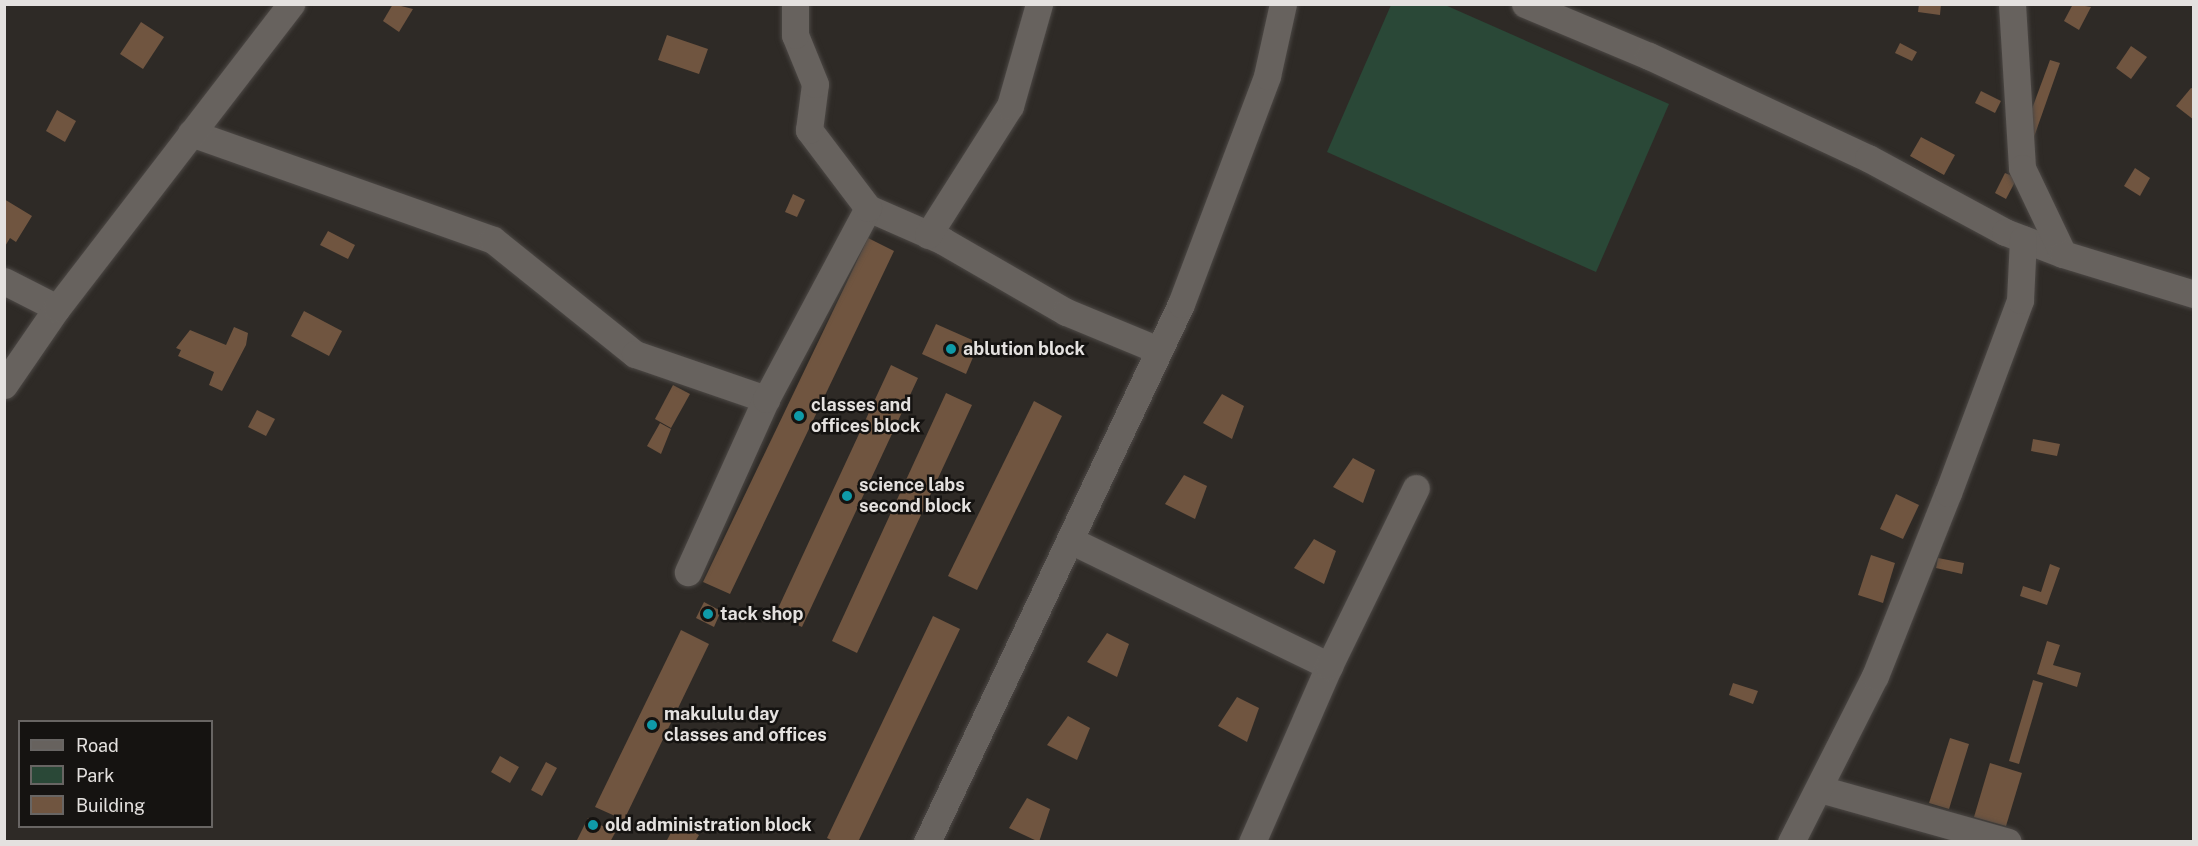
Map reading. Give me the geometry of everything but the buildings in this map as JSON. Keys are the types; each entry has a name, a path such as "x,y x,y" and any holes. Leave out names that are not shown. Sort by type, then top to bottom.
{"street":[{"path":"4,385 57,308 291,4"},
{"path":"795,4 795,35 815,84 809,130 868,208 928,235 1066,312 1158,350"},
{"path":"928,235 1010,106 1040,4"},
{"path":"927,842 976,730 1072,541 1181,304 1268,76 1283,4"},
{"path":"1526,4 1868,158 2023,239 2063,254 2193,294"},
{"path":"2012,4 2022,168 2063,254"},
{"path":"191,133 493,240 635,354 766,399"},
{"path":"688,572 766,399 868,208"},
{"path":"1791,842 1820,789 1875,676 1989,386 2020,300 2023,239"},
{"path":"4,281 57,308"},
{"path":"1252,842 1329,666 1416,488"},
{"path":"1072,541 1329,666"},
{"path":"1820,789 2008,842"}],"green space":[{"path":"1391,5 1445,5 1669,104 1596,272 1327,152"}],"place":[{"name":"ablution block","path":"951,349"},
{"name":"classes and offices block","path":"799,416"},
{"name":"science labs second block","path":"847,496"},
{"name":"tack shop","path":"708,614"},
{"name":"makululu day classes and offices","path":"652,725"},
{"name":"old administration block","path":"593,825"}]}
